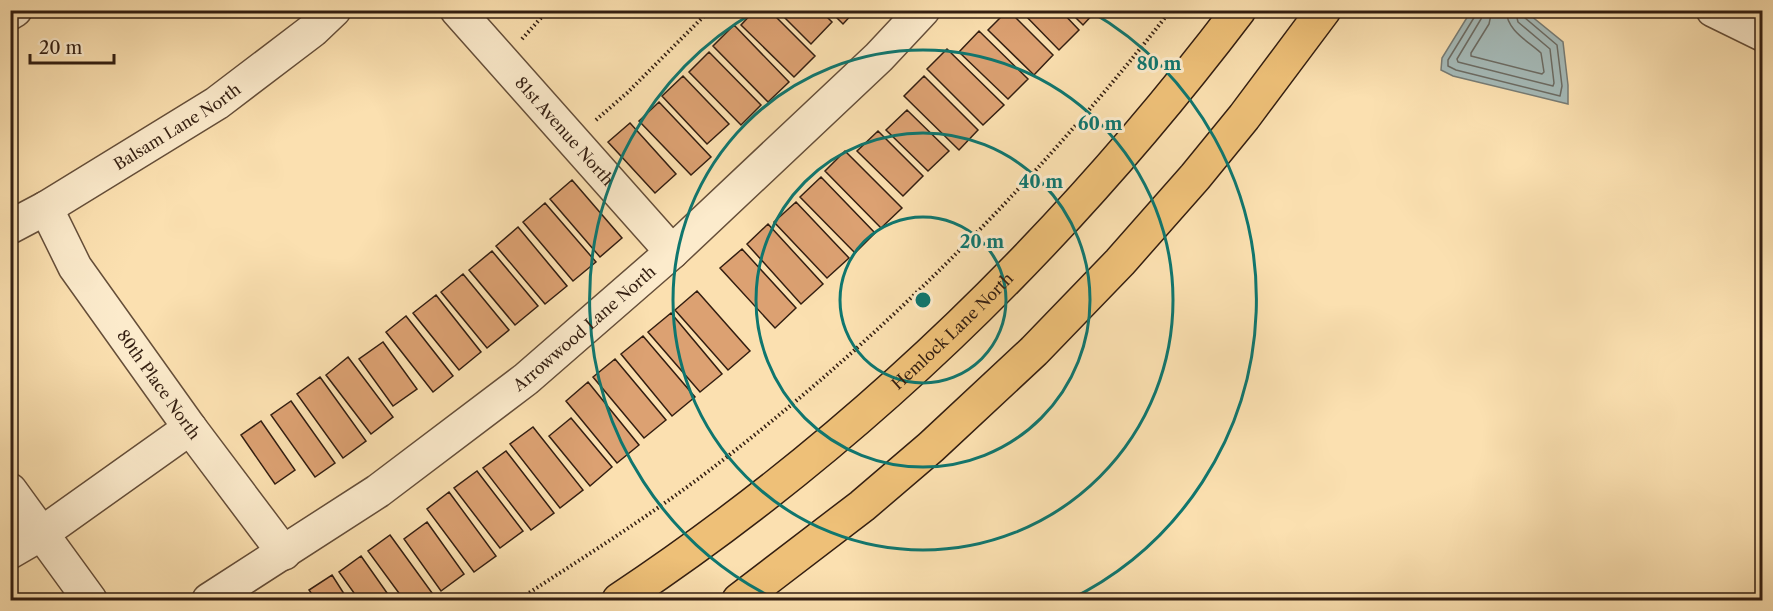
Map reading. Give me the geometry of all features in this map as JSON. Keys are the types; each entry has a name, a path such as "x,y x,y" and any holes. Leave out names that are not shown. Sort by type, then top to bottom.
{"main road":[{"name":"Hemlock Lane North","path":"619,600 705,541 795,471 871,408 942,342 1028,259 1086,196 1165,105 1239,10"},
{"path":"739,600 862,506 939,440 1034,351 1120,261 1195,177 1244,117 1324,10"}],"street":[{"path":"10,13 15,10"},
{"name":"Balsam Lane North","path":"10,227 46,208 217,104 313,30 334,10"},
{"name":"81st Avenue North","path":"457,10 672,252"},
{"name":"Arrowwood Lane North","path":"208,600 378,491 526,379 672,252 879,57 923,10"},
{"path":"1713,10 1762,34"},
{"name":"80th Place North","path":"46,208 75,267 190,428 284,553"},
{"path":"10,552 41,534 190,428"},
{"path":"10,490 90,600"}],"path":[{"path":"500,58 517,45 548,10"},
{"path":"572,140 627,93 710,10"},
{"path":"518,600 643,519 698,479 788,407 883,326 1023,186 1066,138 1171,10"}],"water":[{"path":"1471,11 1525,11 1563,42 1568,104 1453,76 1441,70 1442,58"}],"building":[{"path":"755,10 769,10 815,56 794,77 741,25"},
{"path":"777,10 820,10 832,22 811,44"},
{"path":"829,10 856,10 843,24"},
{"path":"1008,10 1053,55 1034,75 988,30"},
{"path":"1020,10 1060,10 1079,30 1059,50"},
{"path":"1068,10 1097,10 1083,25"},
{"path":"734,25 789,82 768,102 713,46"},
{"path":"979,31 1028,79 1008,99 959,52"},
{"path":"947,49 1004,105 983,125 927,69"},
{"path":"709,52 761,105 741,125 689,72"},
{"path":"683,76 729,124 707,144 662,96"},
{"path":"924,76 978,130 959,150 904,96"},
{"path":"659,102 711,157 691,175 639,121"},
{"path":"907,110 949,151 928,171 886,130"},
{"path":"630,123 676,174 655,193 608,142"},
{"path":"878,131 923,176 903,196 857,151"},
{"path":"845,151 902,208 881,228 825,171"},
{"path":"821,177 875,233 855,253 800,197"},
{"path":"572,180 622,238 600,257 550,199"},
{"path":"796,202 849,258 827,278 774,222"},
{"path":"545,203 596,262 573,281 523,222"},
{"path":"768,224 823,284 801,304 747,244"},
{"path":"518,227 567,286 545,304 496,246"},
{"path":"742,249 796,308 775,328 720,268"},
{"path":"492,251 538,306 515,325 469,270"},
{"path":"463,274 509,330 487,348 441,292"},
{"path":"697,291 750,351 728,370 675,310"},
{"path":"436,295 481,352 459,370 413,313"},
{"path":"671,313 722,374 700,392 648,332"},
{"path":"406,316 453,376 433,392 386,332"},
{"path":"643,336 695,397 672,416 621,354"},
{"path":"383,342 417,389 393,406 359,359"},
{"path":"348,357 393,417 371,434 326,375"},
{"path":"615,359 666,420 644,438 593,377"},
{"path":"320,377 366,441 343,458 297,394"},
{"path":"588,382 639,445 617,463 566,401"},
{"path":"291,401 335,463 315,477 271,415"},
{"path":"571,418 612,467 590,486 549,436"},
{"path":"261,421 295,470 275,484 241,435"},
{"path":"533,427 583,490 560,508 510,444"},
{"path":"506,451 554,513 531,530 483,468"},
{"path":"477,471 523,531 500,548 454,488"},
{"path":"449,492 496,556 474,572 427,509"},
{"path":"427,522 464,574 441,591 404,539"},
{"path":"390,535 435,597 430,600 404,600 368,551"},
{"path":"361,556 392,600 359,600 339,572"},
{"path":"332,575 348,600 316,600 309,590"}]}
